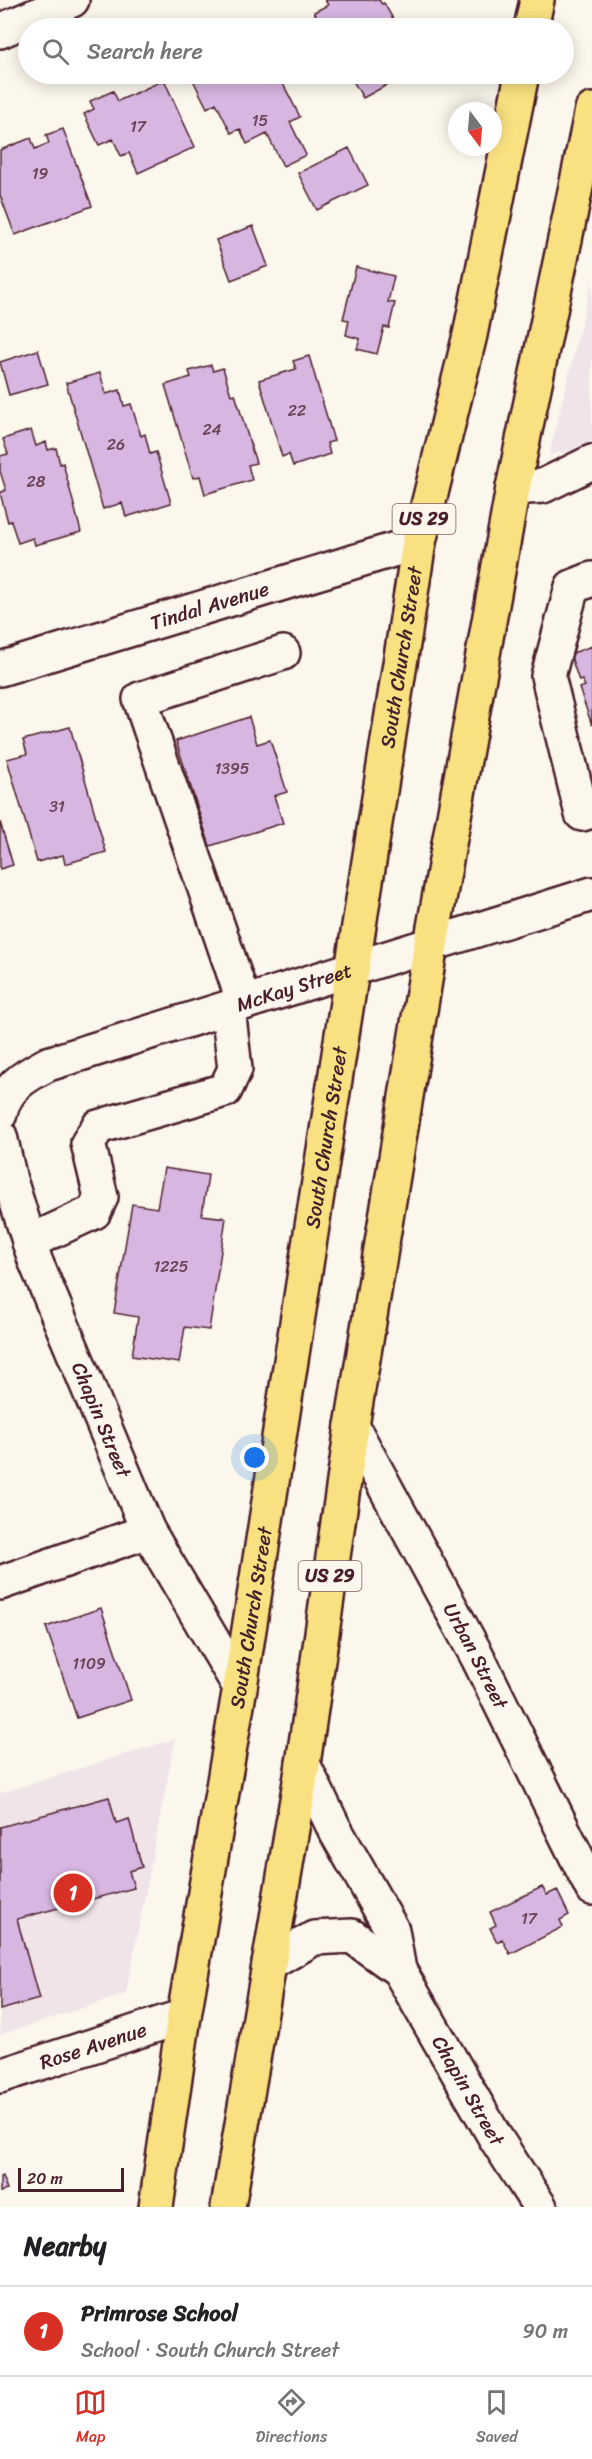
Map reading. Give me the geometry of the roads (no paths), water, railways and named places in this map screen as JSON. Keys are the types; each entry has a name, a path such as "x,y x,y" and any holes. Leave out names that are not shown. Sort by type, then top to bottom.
{"main road":[{"path":"533,18 537,0"},
{"name":"South Church Street","path":"156,2207 184,2016 240,1687 418,542 470,335 520,84"},
{"name":"US 29","path":"228,2207 303,1764 352,1426 430,944 513,488 589,144 592,110"}],"street":[{"path":"30,18 72,0"},
{"path":"0,31 18,23"},
{"path":"513,488 543,486 592,462"},
{"name":"Tindal Avenue","path":"0,669 418,542"},
{"path":"592,579 572,587 548,676 582,814 592,811"},
{"path":"29,1242 94,1212 101,1197 88,1143 98,1127 225,1090 236,1069 236,1005 140,699 283,653"},
{"name":"McKay Street","path":"3,1105 23,1077 48,1064 592,894"},
{"name":"Chapin Street","path":"0,1136 10,1180 29,1242 148,1531 240,1687"},
{"name":"Urban Street","path":"352,1426 477,1656 592,1888"},
{"path":"0,1583 148,1531"},
{"name":"Chapin Street","path":"303,1764 334,1828 392,1930 399,1970 495,2137 540,2207"},
{"name":"Chapin Street","path":"269,1964 314,1938 352,1935 399,1970"},
{"name":"Rose Avenue","path":"0,2076 184,2016"}],"place":[{"name":"Primrose School","path":"73,1893"}]}
